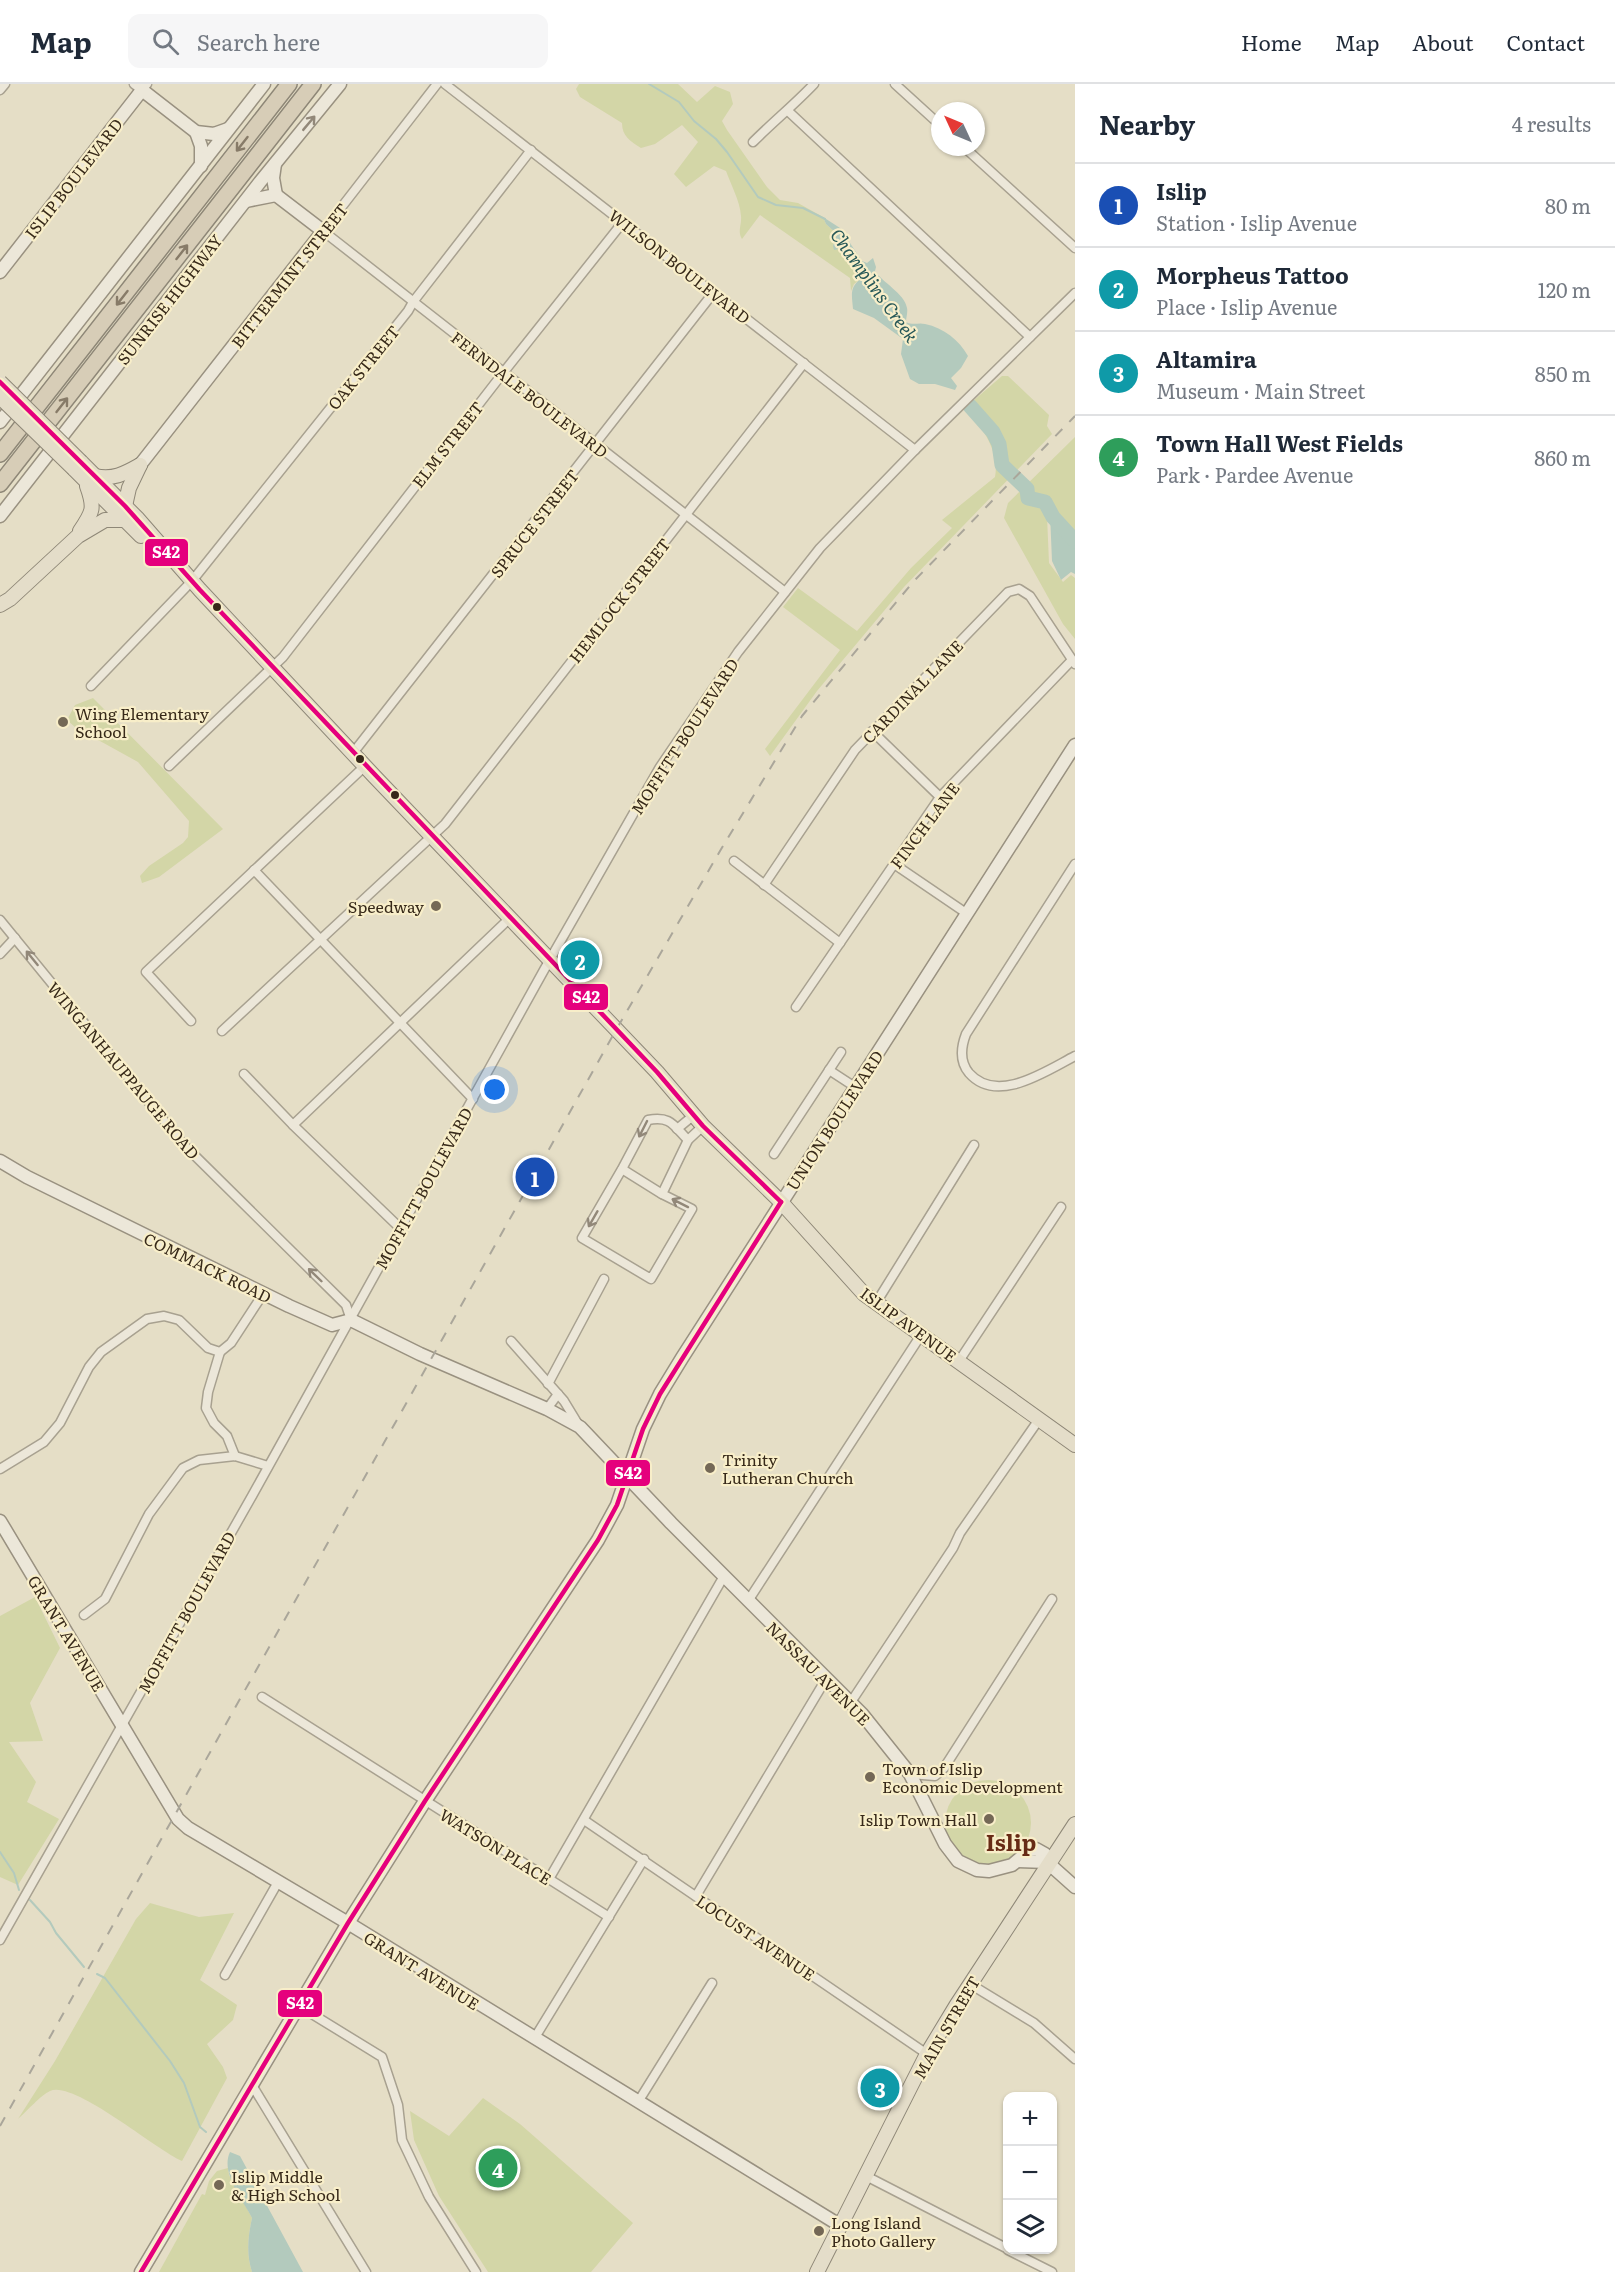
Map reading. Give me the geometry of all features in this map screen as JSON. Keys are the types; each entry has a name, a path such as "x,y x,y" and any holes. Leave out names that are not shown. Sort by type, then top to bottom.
{"highway":[{"path":"0,454 289,84"},
{"name":"SUNRISE HIGHWAY","path":"0,484 313,84"}],"main road":[{"name":"ISLIP AVENUE","path":"0,382 77,466"},
{"name":"ISLIP AVENUE","path":"0,397 90,478 125,513 165,559 192,581 657,1072 698,1120 781,1202 864,1294 1075,1445"},
{"path":"78,536 93,509 90,478 119,476 140,465"},
{"path":"0,606 78,536 105,520 125,513 129,488 140,465"},
{"name":"MAIN STREET","path":"822,2270 841,2226 927,2054 1075,1824"}],"street":[{"path":"0,90 4,84"},
{"path":"0,422 264,84"},
{"name":"SUNRISE HIGHWAY","path":"0,516 340,84"},
{"name":"BITTERMINT STREET","path":"140,465 437,84"},
{"name":"WILSON BOULEVARD","path":"445,84 915,450"},
{"path":"753,142 814,84"},
{"path":"895,84 931,117"},
{"path":"141,86 196,132 202,149 201,166"},
{"name":"ISLIP BOULEVARD","path":"0,272 141,86"},
{"path":"788,111 1029,337"},
{"path":"196,132 214,134 231,126"},
{"name":"OAK STREET","path":"91,686 192,581 408,311 531,150"},
{"path":"974,156 1075,248"},
{"path":"246,201 276,195 273,178 276,163"},
{"name":"FERNDALE BOULEVARD","path":"276,195 785,592"},
{"name":"ELM STREET","path":"169,766 282,657 623,222"},
{"name":"SPRUCE STREET","path":"353,753 714,292"},
{"name":"MOFFITT BOULEVARD","path":"0,1940 351,1320 400,1228 660,767 738,652 820,548 915,450 1075,293"},
{"name":"HEMLOCK STREET","path":"222,1031 451,817 804,363"},
{"name":"CARDINAL LANE","path":"764,885 855,750 1008,592 1019,589 1030,596 1074,662"},
{"name":"FINCH LANE","path":"796,1007 940,797 1074,662"},
{"path":"872,731 940,797"},
{"name":"UNION BOULEVARD","path":"141,2272 348,1923 598,1540 617,1505 643,1429 660,1394 1075,744"},
{"path":"191,1021 146,972 365,766"},
{"path":"734,861 840,943"},
{"path":"894,864 966,913"},
{"path":"1075,864 966,1034 961,1055 964,1065 976,1080 999,1088 1011,1087 1075,1056"},
{"path":"254,870 473,1099"},
{"path":"293,1125 510,918"},
{"name":"WINGANHAUPPAUGE ROAD","path":"0,920 183,1144 346,1305 351,1320"},
{"path":"0,954 15,938"},
{"path":"774,1154 841,1052"},
{"path":"829,1070 855,1087"},
{"path":"244,1074 293,1125 400,1228"},
{"path":"622,1169 662,1194 692,1209 651,1279 582,1238 648,1120 662,1118 669,1120 688,1140"},
{"path":"677,1129 698,1120"},
{"path":"662,1194 698,1120"},
{"path":"876,1304 974,1144"},
{"name":"COMMACK ROAD","path":"0,1161 27,1177 263,1294 332,1325 351,1320 420,1354"},
{"path":"959,1361 1061,1207"},
{"path":"548,1384 604,1279"},
{"path":"235,1456 227,1436 214,1423 206,1408 208,1392 220,1352 231,1343 263,1294"},
{"path":"0,1468 44,1442 60,1423 89,1367 101,1352 147,1319 164,1316 179,1320 208,1348 220,1352"},
{"path":"748,1601 921,1335"},
{"name":"NASSAU AVENUE","path":"510,1341 558,1394 580,1427 627,1477 851,1702 910,1774 945,1844 958,1861 977,1870 989,1871 1018,1861 1048,1863"},
{"name":"NASSAU AVENUE","path":"420,1354 547,1409 580,1427"},
{"path":"547,1409 558,1394"},
{"path":"851,1702 953,1548 960,1533 1040,1419"},
{"path":"84,1616 105,1599 148,1514 183,1467 199,1460 235,1456 268,1466"},
{"name":"GRANT AVENUE","path":"0,1521 174,1816 188,1828 348,1923 841,2226"},
{"path":"549,1879 724,1576"},
{"path":"910,1774 935,1776 944,1768 1052,1599"},
{"path":"696,1896 826,1679"},
{"name":"WATSON PLACE","path":"262,1697 609,1917"},
{"name":"LOCUST AVENUE","path":"584,1820 927,2054"},
{"path":"534,2039 644,1859"},
{"path":"1048,1863 1075,1887"},
{"path":"225,1975 278,1882"},
{"path":"638,2102 712,1983"},
{"path":"970,1984 1034,2023 1075,2059"},
{"path":"299,2006 382,2057 398,2105 402,2140 429,2197 476,2272"},
{"path":"252,2085 366,2272"},
{"path":"866,2176 1003,2246"},
{"path":"1018,2254 1052,2272"}],"green space":[{"path":"579,84 678,84 697,102 715,86 730,92 733,104 722,121 727,130 767,187 780,200 798,203 823,217 826,224 837,234 833,246 839,249 861,279 854,284 851,291 850,278 760,215 742,239 739,205 726,171 714,166 686,187 674,174 698,142 682,125 655,144 641,148 625,135 622,123 580,97 576,89"},
{"path":"1002,376 1008,376 1049,415 1047,426 1052,434 904,587 817,691 770,756 765,749 840,650 783,607 798,588 857,631 911,568 952,528 942,520 995,477 995,457 992,448 966,407"},
{"path":"1075,437 1075,532 1055,511 1047,516 1049,563 1063,582 1071,575 1075,578 1075,639 1063,624 1004,518 1008,503"},
{"path":"93,698 223,829 159,877 142,883 140,876 149,866 183,843 188,837 189,821 138,762 84,735 67,720 75,705"},
{"path":"35,1597 60,1648 30,1703 43,1741 9,1742 36,1782 27,1802 59,1819 18,1885 0,1877 0,1616"},
{"path":"988,1780 1004,1784 1018,1793 1027,1807 1031,1823 1027,1839 1018,1853 1004,1862 988,1866 972,1862 958,1853 949,1839 945,1823 949,1807 958,1793 972,1784"},
{"path":"150,1903 199,1917 234,1913 200,1980 237,2005 233,2020 207,2044 223,2067 227,2078 182,2161 95,2105 61,2090 46,2093 18,2119 55,2061 136,1919"},
{"path":"483,2098 520,2124 633,2223 591,2272 488,2272 439,2196 414,2140 410,2111 449,2136"},
{"name":"Islip Middle & High School","path":"228,2168 229,2175 252,2218 248,2245 252,2272 159,2272 202,2194 205,2195 209,2181 217,2171"}],"water":[{"path":"823,217 840,228 862,261 867,263 873,258 875,271 905,303 906,322 938,328 955,340 964,350 968,356 951,378 957,386 955,390 935,384 919,384 910,379 901,354 903,339 874,318 853,309 853,289 861,276 839,249 834,250 837,234 826,224"},
{"path":"1050,513 1075,538 1075,574 1071,572 1061,580 1052,561"},
{"path":"230,2152 240,2156 303,2272 252,2272 248,2245 252,2218 230,2177 228,2160"}],"waterway":[{"name":"Champlins Creek","path":"649,84 679,102 694,121 716,139 758,197 776,205 803,208 825,219"},
{"name":"Champlins Creek","path":"970,406 993,432 999,444 1002,465 1027,489 1028,498 1045,502 1053,517 1075,541"},
{"path":"0,1852 14,1873 19,1890"},
{"path":"30,1900 84,1967"},
{"path":"97,1974 105,1978 170,2061 184,2083 200,2127 206,2132"}],"railway":[{"path":"0,2126 616,1030 802,716 913,582 1075,416"}],"transit line":[{"name":"S42","path":"0,382 125,506 200,590 657,1072 703,1126 781,1202"},
{"name":"S42","path":"141,2272 348,1923 425,1801 598,1540 617,1505 643,1429 660,1394 781,1202"}],"place":[{"name":"Wing Elementary School","path":"63,722"},
{"name":"Speedway","path":"436,906"},
{"name":"Morpheus Tattoo","path":"580,960"},
{"name":"Islip","path":"535,1177"},
{"name":"Trinity Lutheran Church","path":"710,1468"},
{"name":"Town of Islip Economic Development","path":"870,1777"},
{"name":"Islip Town Hall","path":"989,1819"},
{"name":"Altamira","path":"880,2088"},
{"name":"Town Hall West Fields","path":"498,2168"},
{"name":"Islip Middle & High School","path":"219,2185"},
{"name":"Long Island Photo Gallery","path":"819,2231"}],"district":[{"name":"Islip","path":"1011,1841"}]}
